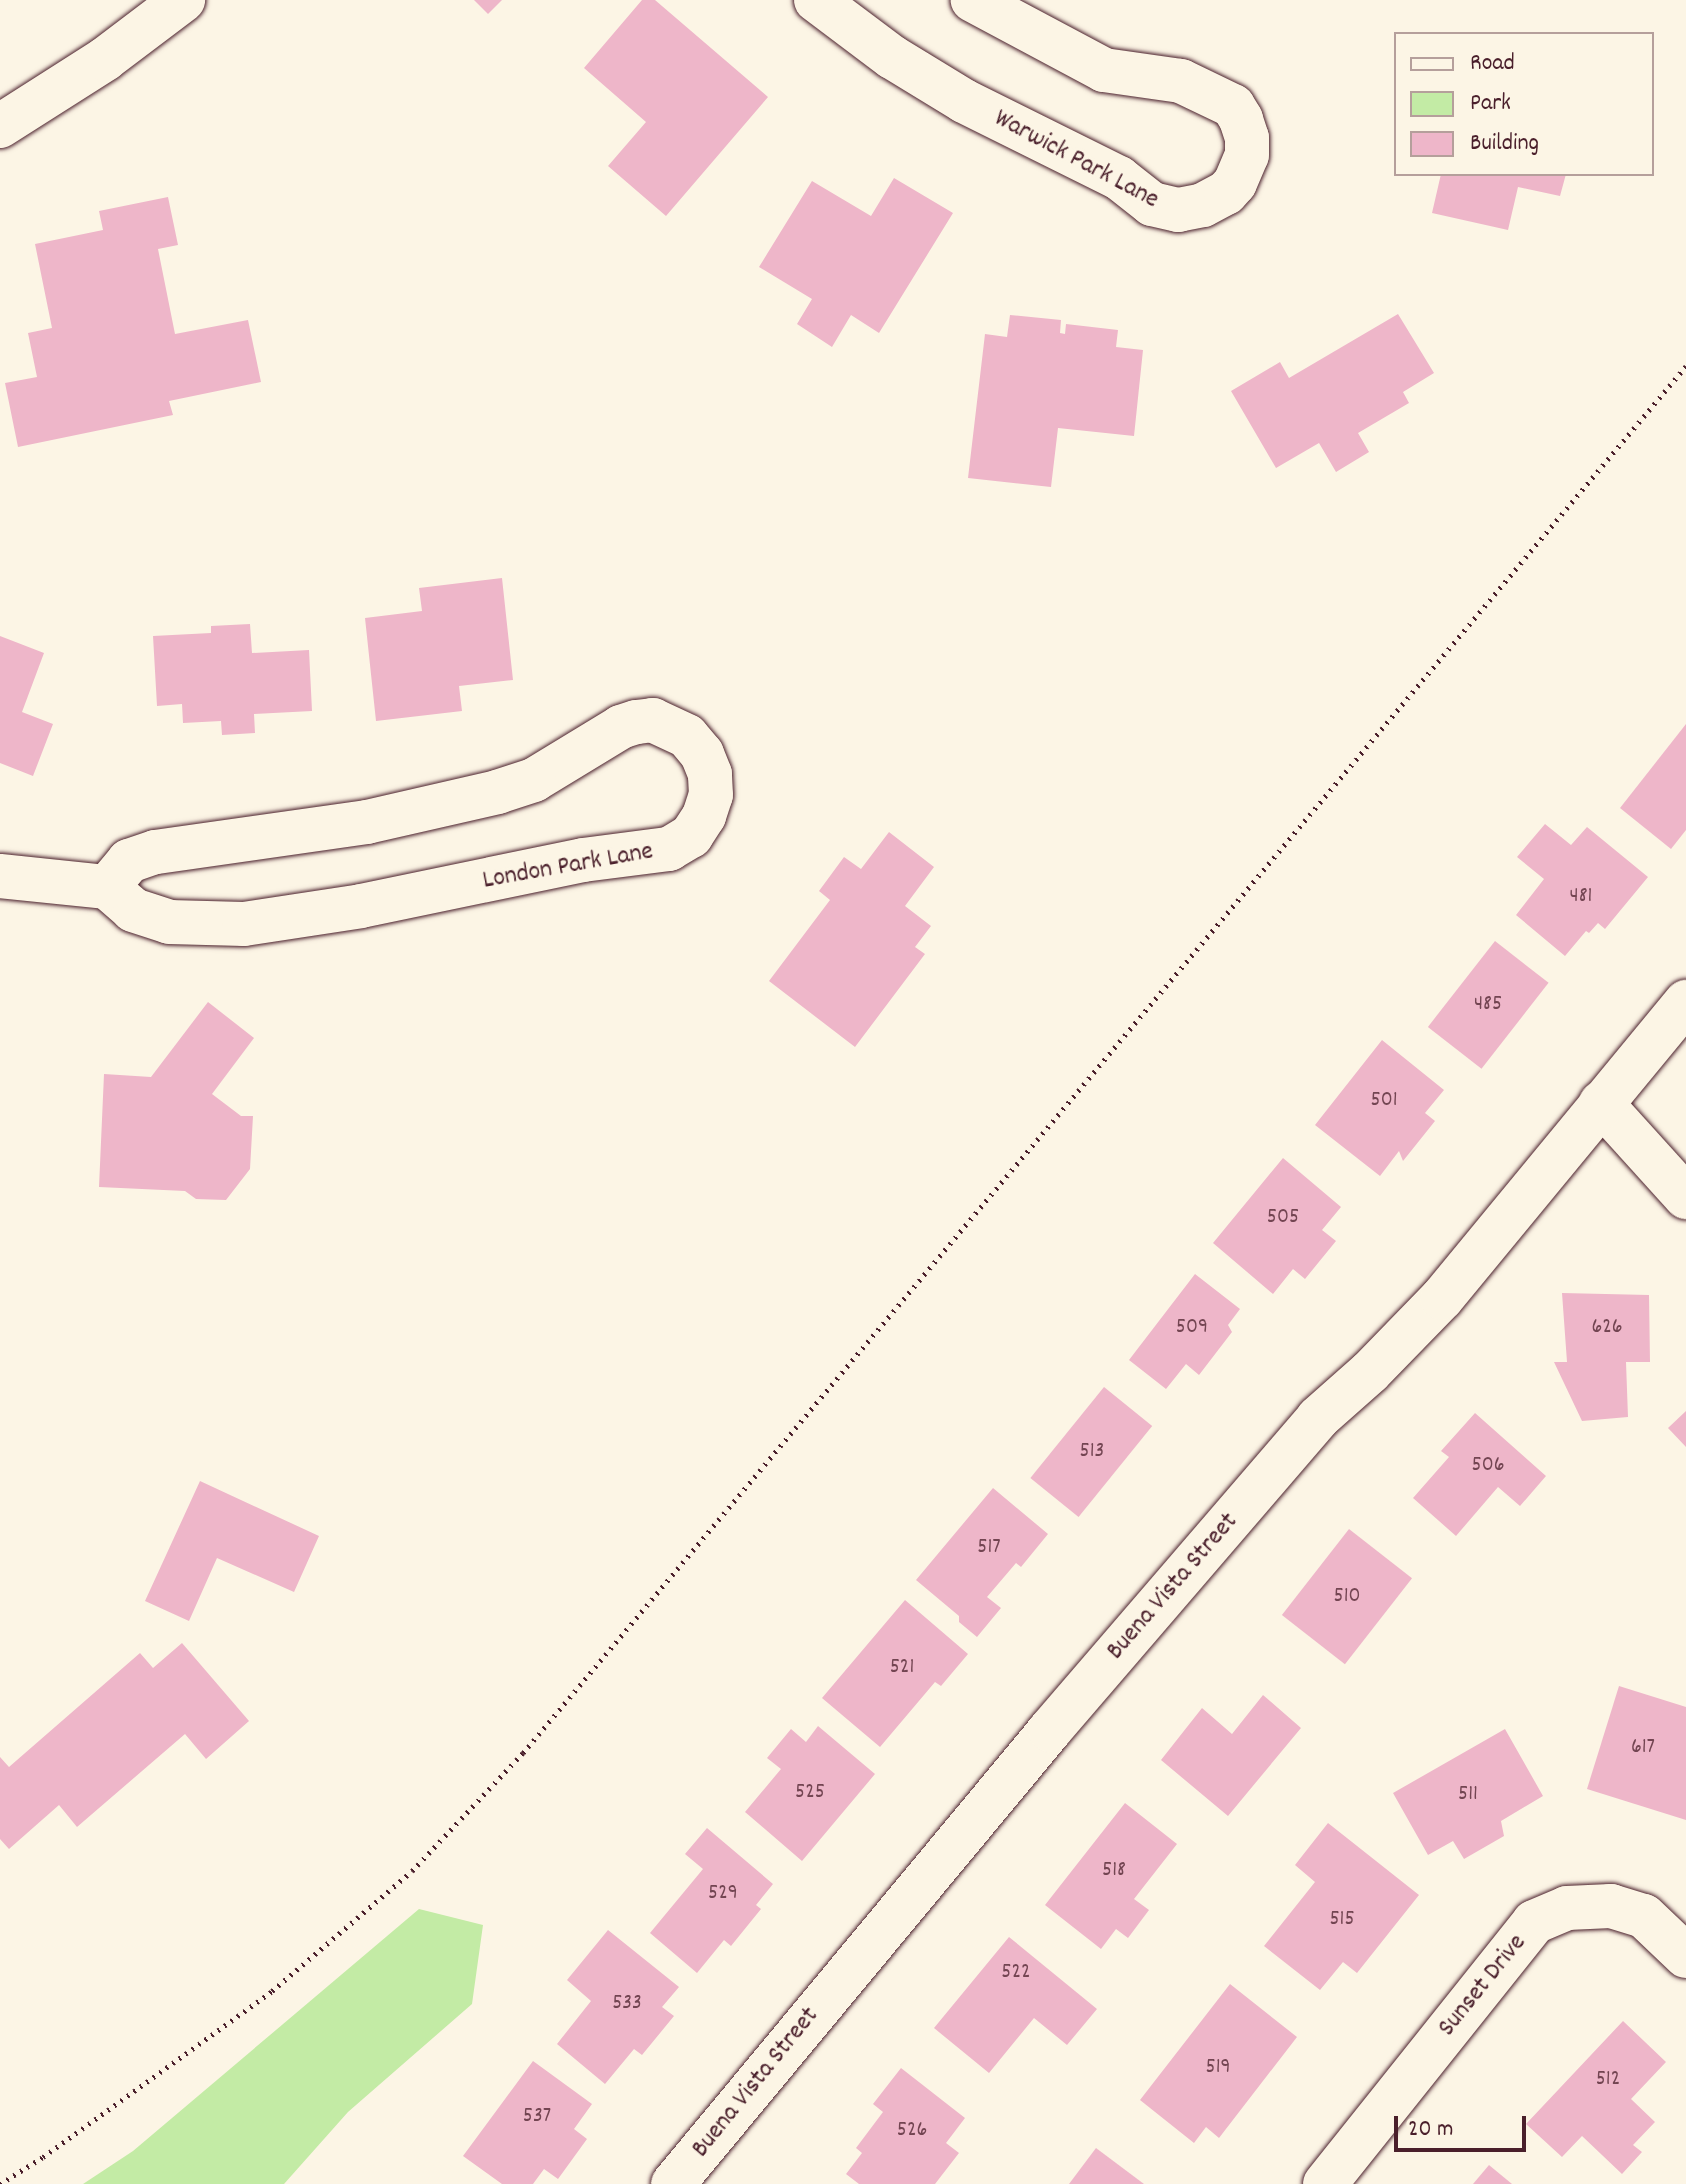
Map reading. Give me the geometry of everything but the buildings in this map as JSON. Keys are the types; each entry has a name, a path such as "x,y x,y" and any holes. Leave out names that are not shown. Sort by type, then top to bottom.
{"street":[{"path":"0,126 105,59 183,0"},
{"name":"Warwick Park Lane","path":"816,0 892,57 964,101 1119,178 1152,204 1178,210 1203,205 1226,193 1235,183 1247,155 1247,138 1233,106 1181,81 1104,70 973,0"},
{"name":"London Park Lane","path":"653,720 687,736 702,754 710,774 711,795 691,836 669,849 646,854 583,860 361,906 244,924 169,922 133,910 107,887 129,861 155,852 367,822 498,792 534,780 621,727 636,722 653,720"},
{"path":"0,876 107,887"},
{"name":"Buena Vista Street","path":"673,2184 1070,1706 1318,1418 1370,1372 1442,1298 1686,1002"},
{"path":"1601,1103 1686,1197"},
{"name":"Sunset Drive","path":"1325,2184 1534,1922 1567,1908 1611,1906 1644,1916 1686,1956"}],"path":[{"path":"0,2184 43,2157 272,1991 412,1871 513,1764 1686,366"}],"green space":[{"path":"419,1909 483,1925 472,2004 348,2112 284,2184 83,2184 133,2151"}]}
